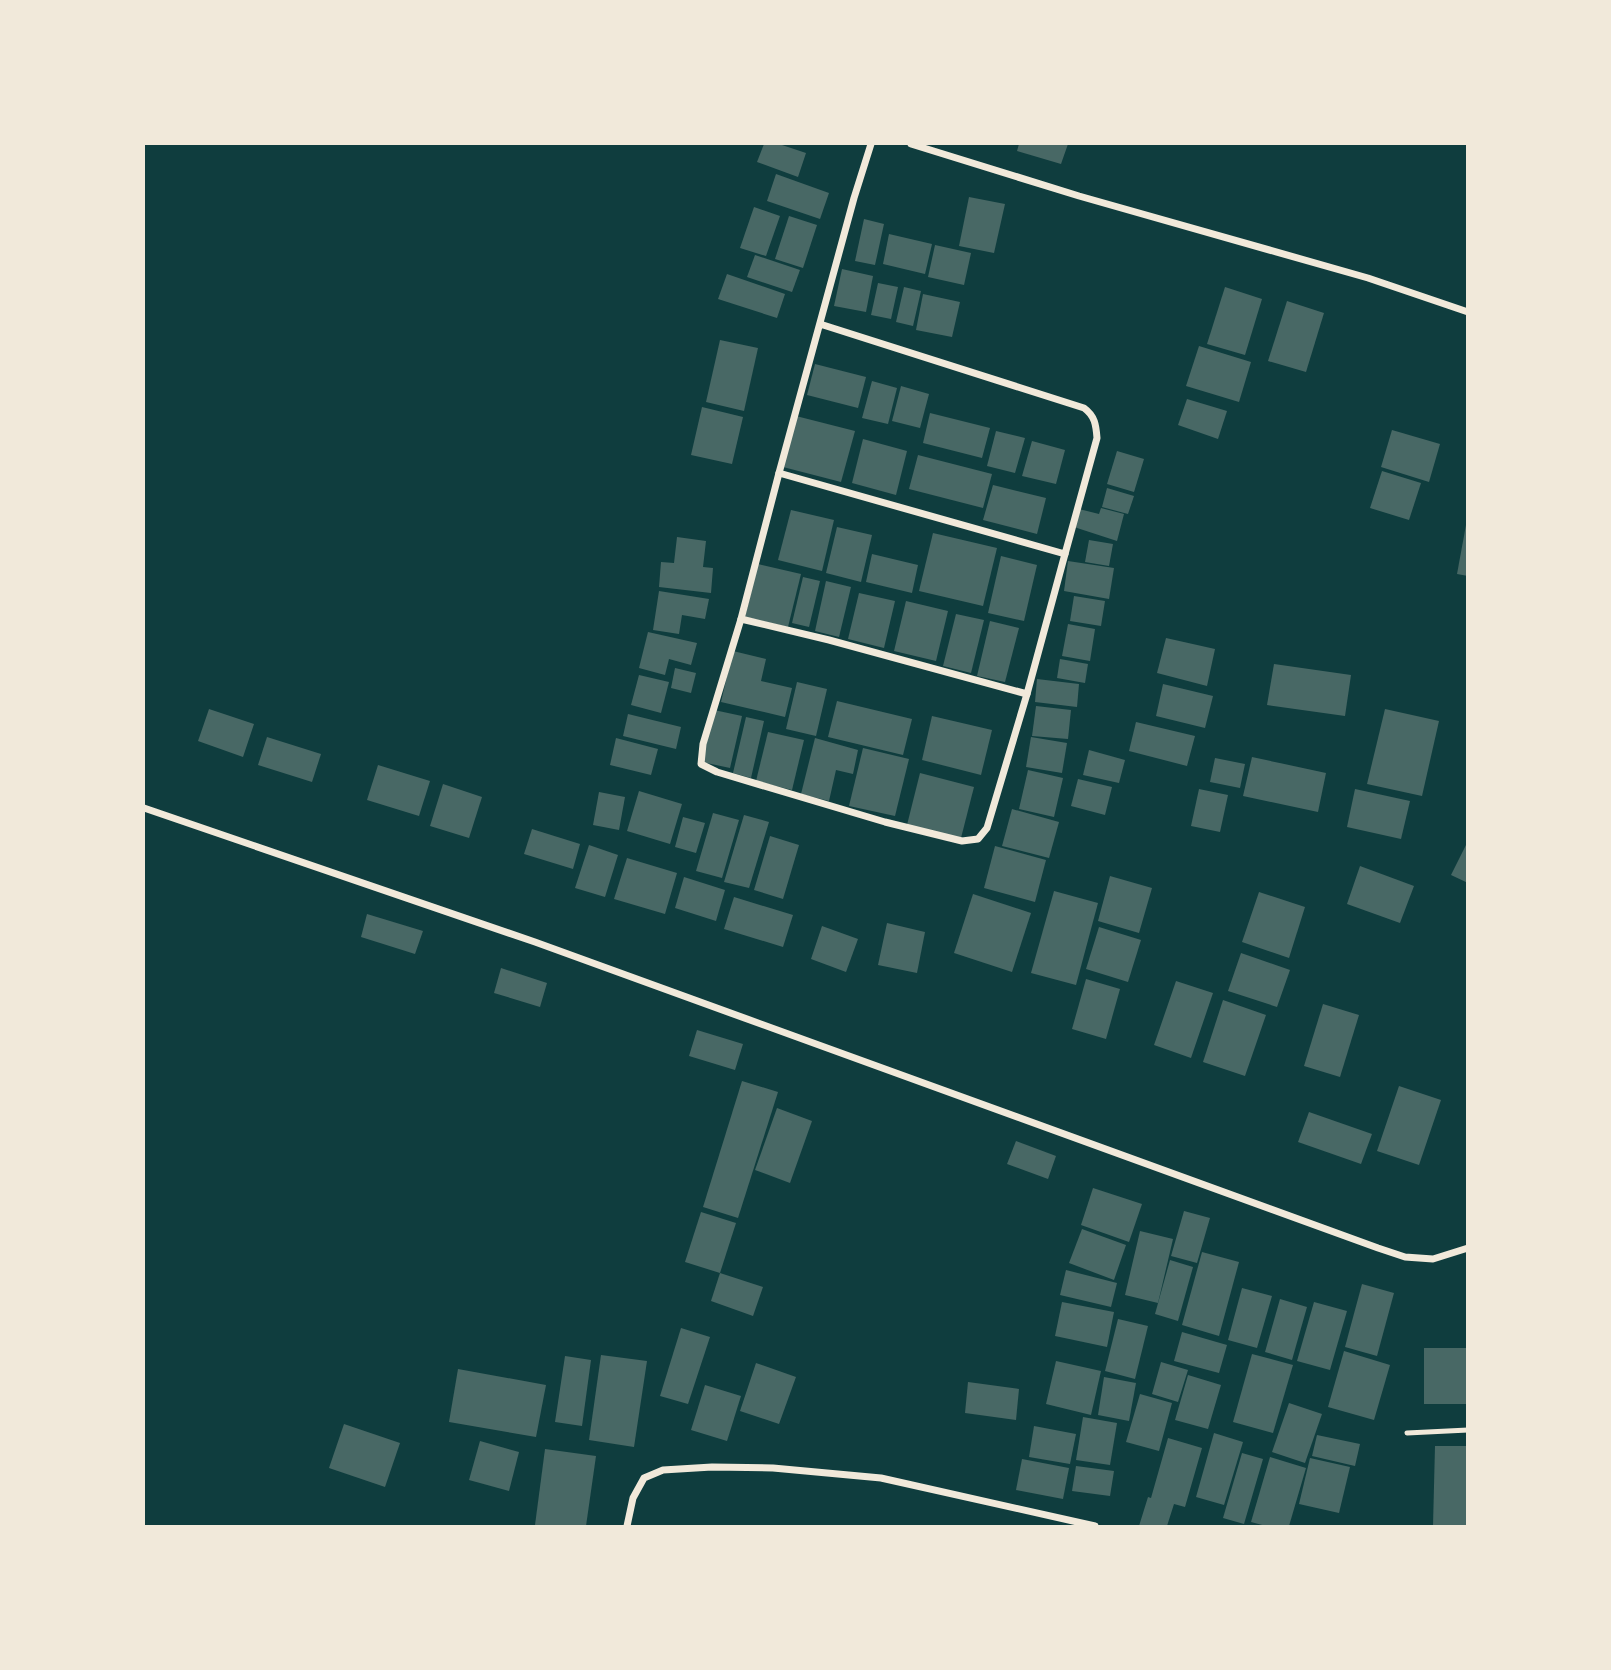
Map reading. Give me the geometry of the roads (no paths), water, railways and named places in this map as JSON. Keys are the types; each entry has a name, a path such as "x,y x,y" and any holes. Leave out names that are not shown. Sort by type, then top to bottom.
{"street":[{"path":"820,324 987,376 1090,412 1096,424 1097,438 1027,694 987,828 978,839 962,841 885,822 717,772 701,764 703,744 741,619 853,198 871,144"},
{"path":"911,144 1079,196 1368,278 1468,312"},
{"path":"779,473 1065,554"},
{"path":"741,619 829,639 1027,694"},
{"path":"144,808 535,942 1378,1248 1405,1256 1433,1259 1468,1248"},
{"path":"627,1527 633,1498 644,1478 663,1470 712,1468 773,1468 881,1478 1094,1527"}],"lane":[{"path":"1408,1433 1468,1430"}]}
